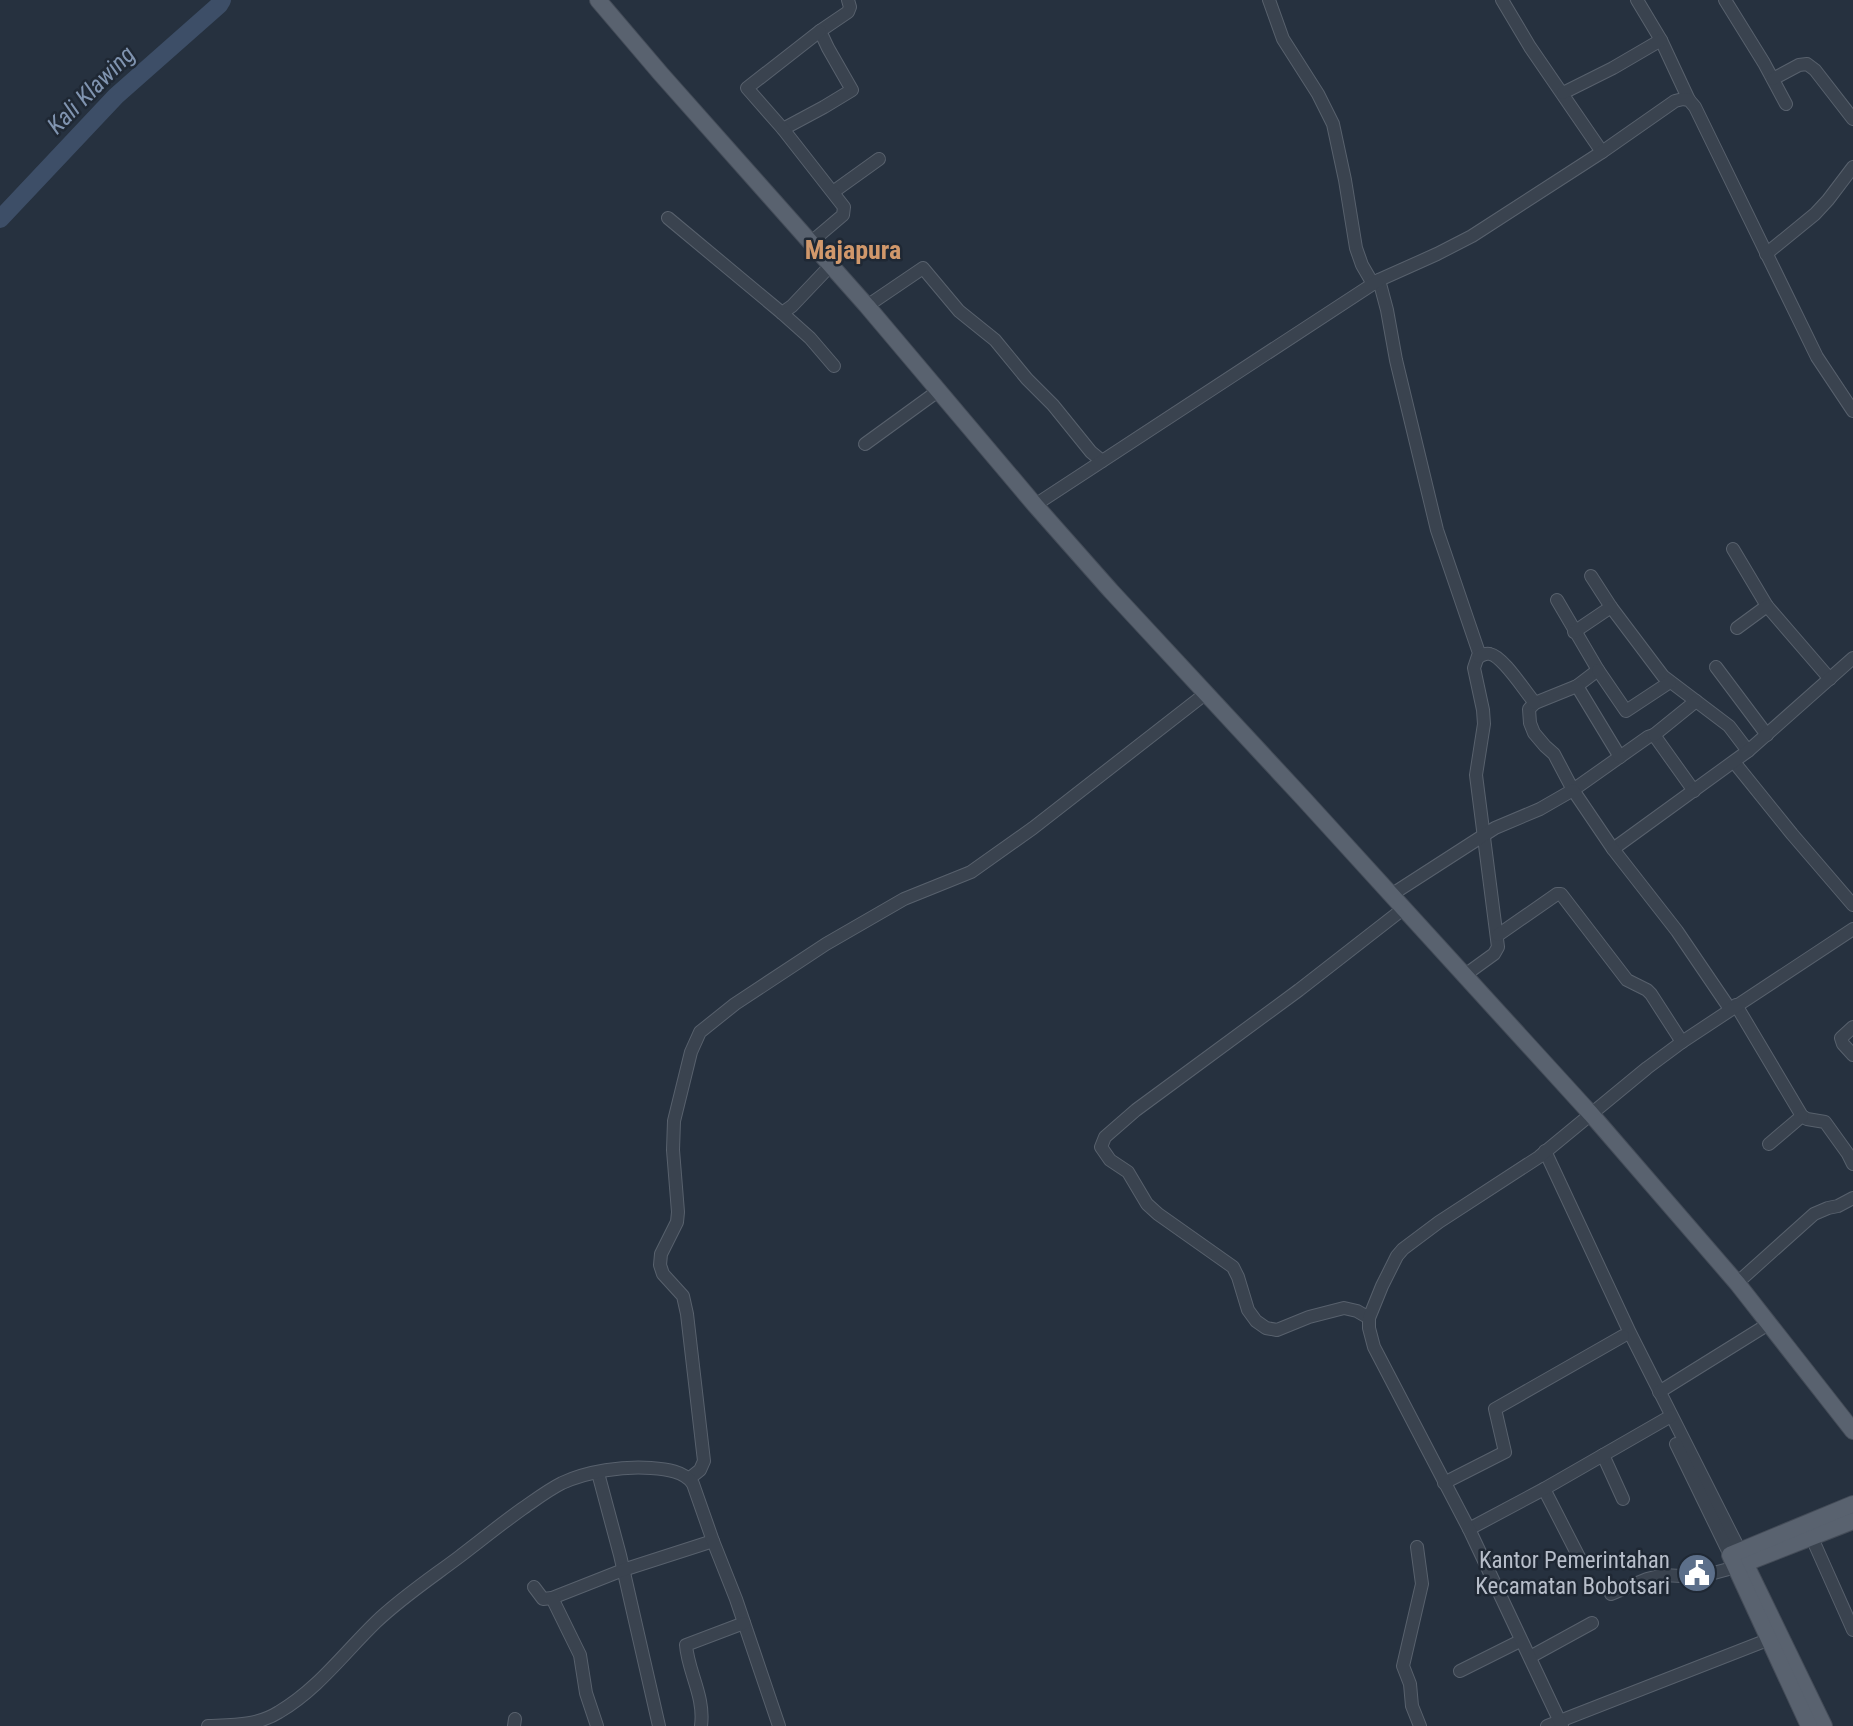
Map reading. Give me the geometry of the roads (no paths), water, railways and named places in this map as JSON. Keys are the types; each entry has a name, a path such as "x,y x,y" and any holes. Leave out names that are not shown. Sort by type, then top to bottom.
{"main road":[{"path":"598,0 867,306 1111,592 1303,797 1591,1114 1737,1283 1853,1431"},
{"path":"1738,1559 1853,1504"},
{"path":"1738,1559 1812,1538 1853,1521"},
{"path":"1738,1559 1775,1638 1809,1726"},
{"path":"1775,1638 1824,1726"}],"street":[{"path":"810,243 843,215 844,207 747,88 848,12 848,0"},
{"path":"1269,0 1287,47 1318,93 1333,124 1356,248 1362,265 1376,282 1387,310 1396,360 1437,530 1477,642 1479,657 1474,668 1484,724 1476,775 1498,947 1494,954 1465,975"},
{"path":"1502,0 1530,47 1602,152"},
{"path":"1637,0 1695,107 1817,356 1853,411"},
{"path":"1725,0 1786,104"},
{"path":"783,129 852,90 820,31"},
{"path":"1563,93 1661,40"},
{"path":"1773,79 1799,65 1807,64 1815,70 1853,118"},
{"path":"1035,505 1376,282 1472,236 1675,101 1689,100"},
{"path":"833,192 879,159"},
{"path":"1766,254 1815,214 1853,167"},
{"path":"668,218 782,313 810,338 834,366"},
{"path":"782,313 830,266"},
{"path":"867,306 923,268 959,311 995,340 1091,452 1102,461"},
{"path":"865,444 938,391"},
{"path":"1733,549 1767,606 1830,679"},
{"path":"1591,576 1657,669 1670,682 1729,726 1748,751"},
{"path":"1557,600 1574,632 1626,711 1670,682"},
{"path":"1737,628 1767,606"},
{"path":"1574,632 1611,607"},
{"path":"1479,657 1485,654 1494,655 1513,673 1535,703"},
{"path":"1613,849 1748,751 1853,659"},
{"path":"1716,667 1766,735"},
{"path":"1598,670 1577,686 1535,703 1529,709 1530,723 1540,741 1554,754 1573,790 1613,849 1733,1007 1802,1116 1825,1122 1853,1164"},
{"path":"1577,686 1620,757"},
{"path":"690,1478 700,1470 704,1461 687,1314 683,1296 663,1274 660,1265 661,1254 677,1222 678,1212 673,1150 674,1121 691,1052 700,1032 735,1004 826,944 904,900 971,872 1033,828 1205,694"},
{"path":"1391,895 1501,825 1540,809 1573,790 1654,735 1696,701"},
{"path":"1654,735 1694,791"},
{"path":"1734,762 1853,905"},
{"path":"1498,935 1556,894 1560,894 1627,980 1647,989 1682,1042"},
{"path":"1369,1318 1344,1308 1309,1317 1276,1330 1266,1328 1256,1321 1248,1310 1233,1267 1147,1204 1128,1172 1110,1160 1101,1147 1105,1137 1136,1110 1299,990 1403,909"},
{"path":"1775,1638 1557,1724 1530,1657 1520,1641 1469,1529 1374,1347 1369,1318 1382,1286 1403,1249 1542,1154 1682,1042 1853,929"},
{"path":"1853,1027 1841,1038 1853,1055"},
{"path":"1769,1144 1802,1116"},
{"path":"1542,1154 1623,1336 1738,1559 1699,1577 1651,1577 1611,1594"},
{"path":"1542,1154 1659,1392 1667,1418"},
{"path":"1737,1283 1814,1214 1853,1198"},
{"path":"1659,1392 1770,1323"},
{"path":"1444,1483 1505,1452 1495,1409 1623,1336"},
{"path":"1469,1529 1667,1418"},
{"path":"1603,1455 1623,1499"},
{"path":"208,1726 257,1723 289,1706 323,1678 386,1612 499,1526 562,1483 586,1475 639,1467 668,1470 690,1478 779,1726"},
{"path":"598,1473 659,1726"},
{"path":"1544,1489 1582,1563"},
{"path":"1812,1538 1853,1630"},
{"path":"534,1587 543,1600 552,1598 623,1570 713,1541"},
{"path":"1418,1547 1422,1584 1403,1666 1410,1684 1412,1706 1420,1726"},
{"path":"552,1598 580,1655 586,1693 597,1726"},
{"path":"701,1726 702,1711 686,1645 744,1623"},
{"path":"1530,1657 1592,1623"},
{"path":"1460,1671 1520,1641"}],"waterway":[{"name":"Kali Klawing","path":"0,219 116,96 222,0"}],"place":[{"name":"Kantor Pemerintahan Kecamatan Bobotsari","path":"1697,1573"}],"district":[{"name":"Majapura","path":"853,250"}]}
